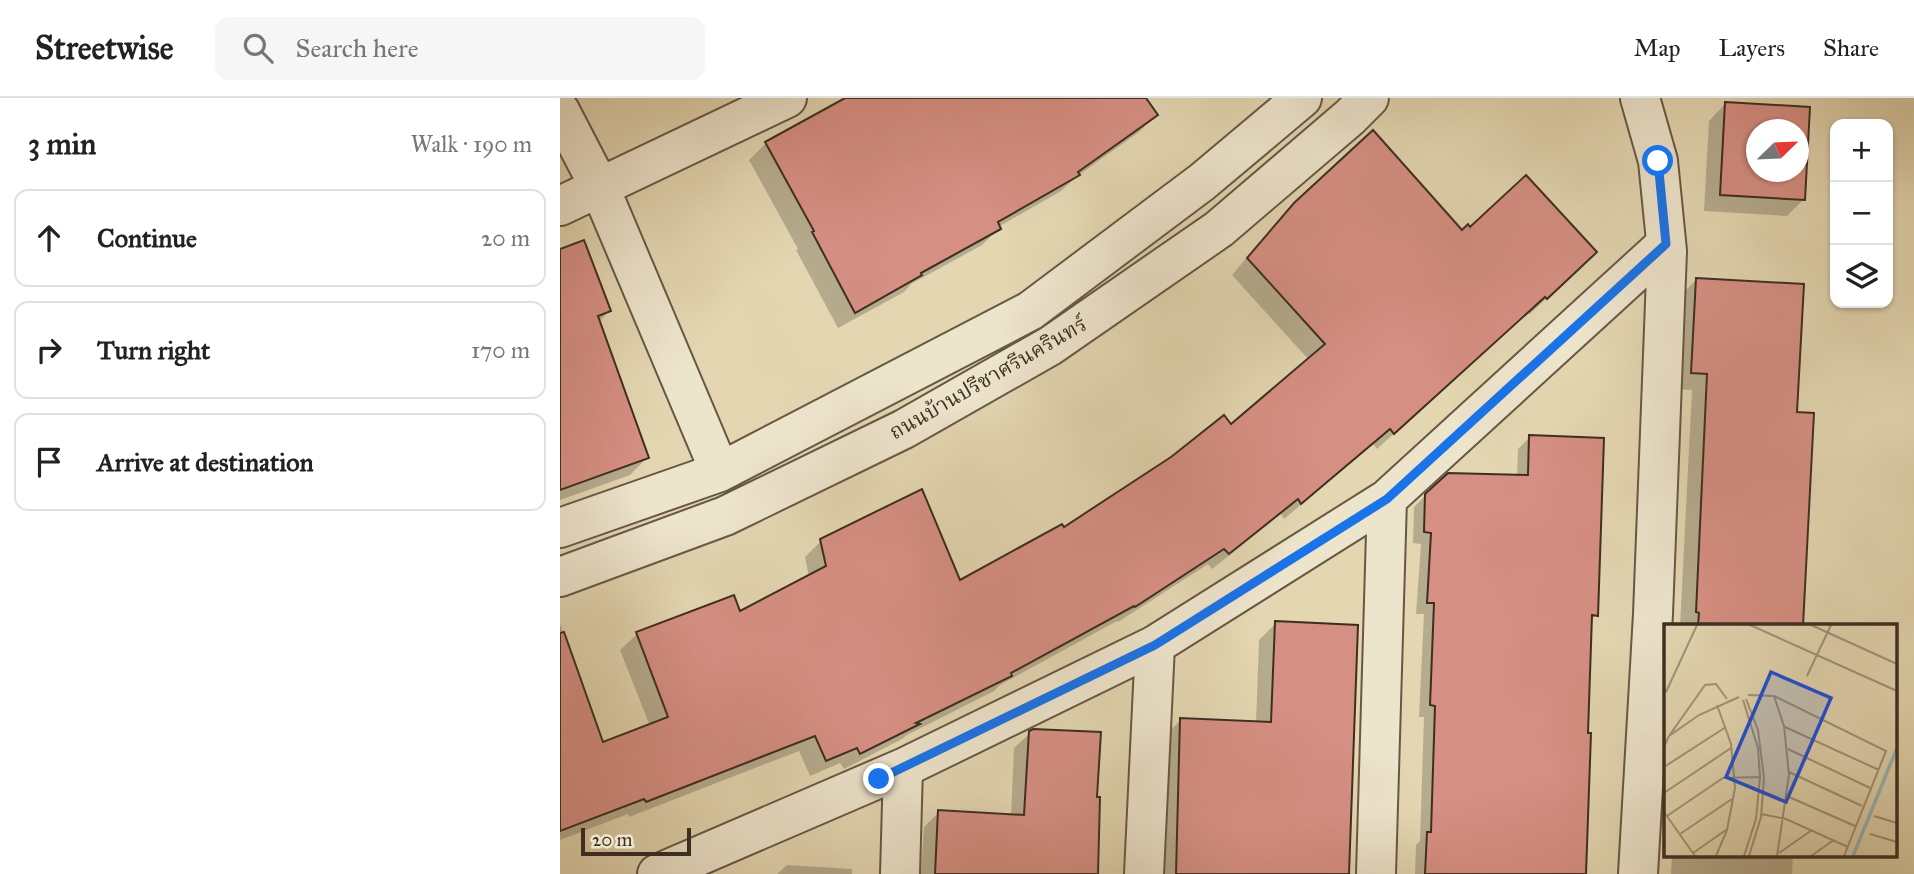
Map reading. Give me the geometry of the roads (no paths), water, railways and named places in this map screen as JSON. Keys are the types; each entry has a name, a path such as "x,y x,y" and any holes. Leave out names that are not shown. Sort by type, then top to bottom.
{"street":[{"path":"560,206 787,98"},
{"name":"ถนนบ้านปรีชาศรีนครินทร์","path":"560,528 720,472 1030,311 1202,182 1302,98"},
{"name":"ถนนบ้านปรีชาศรีนครินทร์","path":"560,578 725,516 904,429 1050,346 1219,229 1369,98"},
{"path":"1638,874 1653,614 1667,251 1658,161 1640,98"},
{"path":"560,111 600,188 720,472"},
{"path":"657,874 903,768 1155,645 1387,499 1666,244"},
{"path":"1376,874 1387,499"},
{"path":"1144,874 1155,645"},
{"path":"900,874 903,768"}]}
